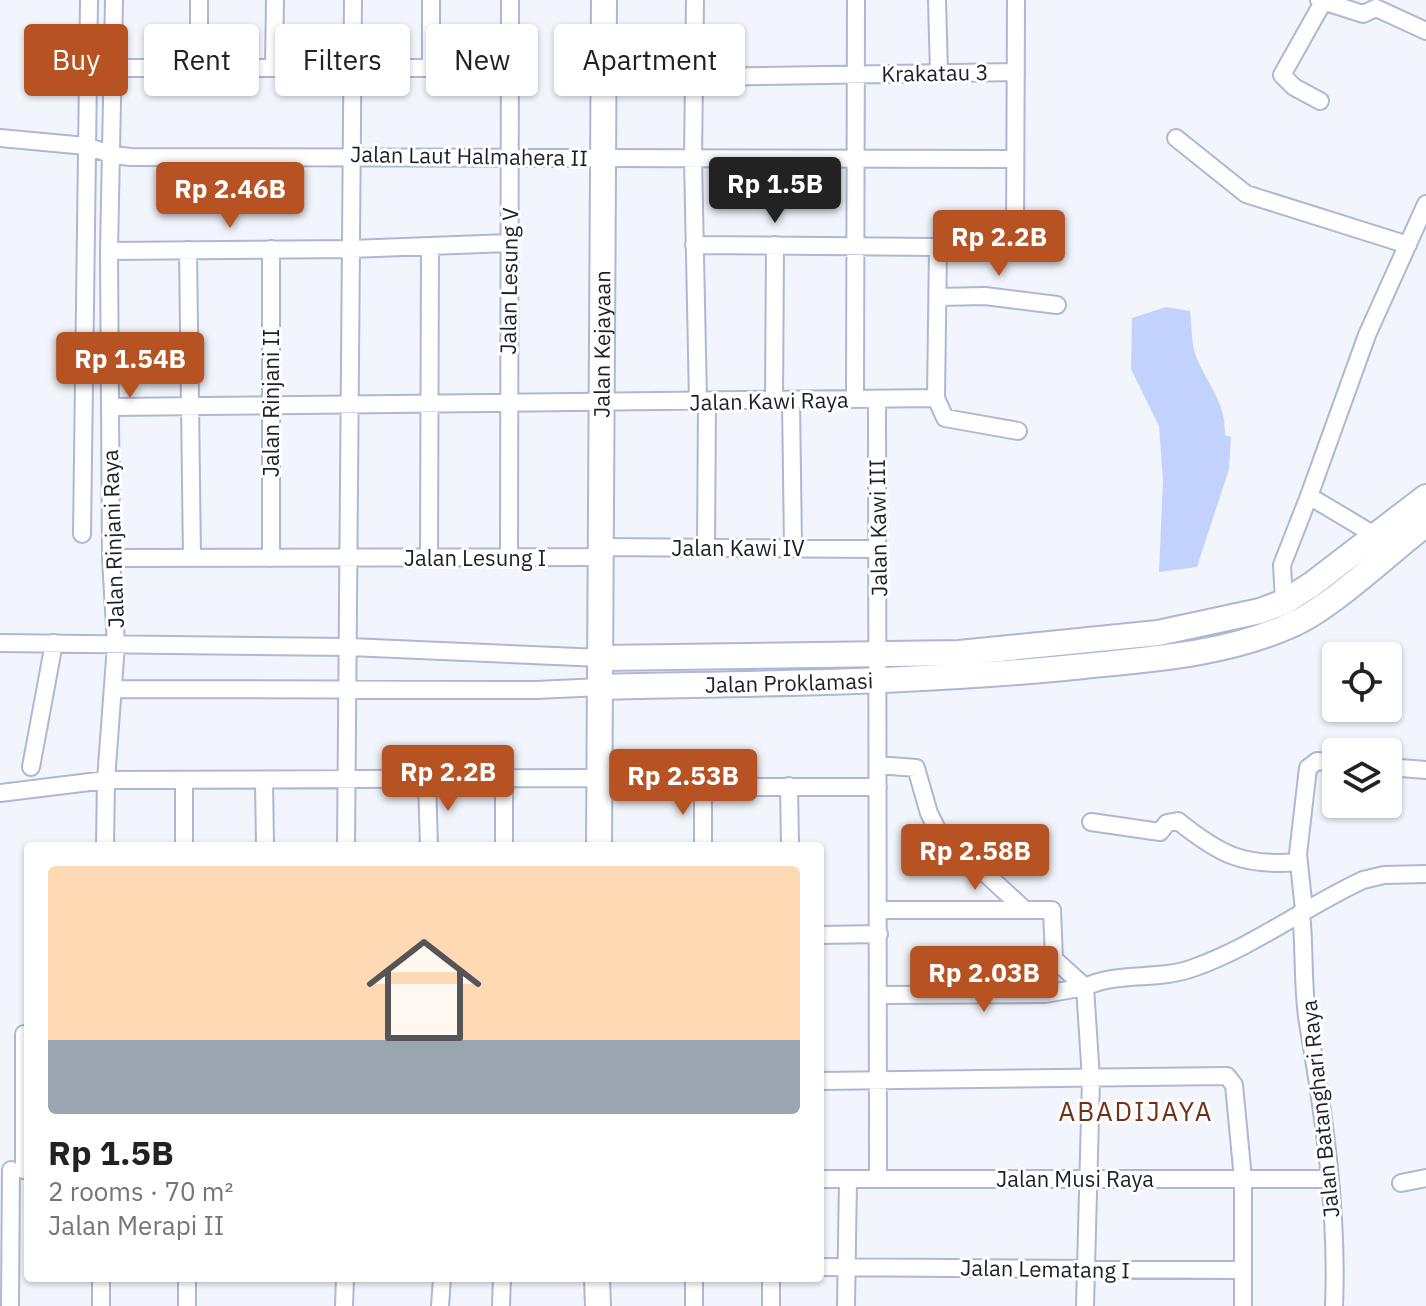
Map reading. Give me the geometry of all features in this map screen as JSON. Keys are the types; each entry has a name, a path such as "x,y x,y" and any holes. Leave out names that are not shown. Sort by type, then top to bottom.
{"street":[{"path":"82,534 89,0"},
{"name":"Jalan Rinjani Raya","path":"114,0 114,24"},
{"path":"199,0 199,24"},
{"path":"259,68 274,68 275,0"},
{"path":"353,0 353,24"},
{"path":"431,0 431,24"},
{"name":"Jalan Lesung V","path":"510,0 510,24"},
{"name":"Jalan Kejayaan","path":"599,842 604,0"},
{"path":"695,0 695,24"},
{"path":"855,399 856,0"},
{"path":"937,0 939,73"},
{"path":"694,245 938,247 1015,242 1016,0"},
{"path":"1320,101 1294,87 1282,75 1321,1 1363,14 1376,8 1394,7 1426,31"},
{"name":"Krakatau 3","path":"745,76 1016,72"},
{"name":"Jalan Rinjani Raya","path":"104,842 116,645 111,558 109,251 114,96"},
{"path":"346,842 353,96"},
{"name":"Jalan Lesung V","path":"509,558 510,96"},
{"path":"694,96 694,245 706,548"},
{"name":"Jalan Laut Halmahera II","path":"0,138 86,146 113,155 1015,159"},
{"path":"1176,138 1246,194 1408,245"},
{"path":"1284,602 1282,565 1367,335 1426,204"},
{"path":"109,251 350,249 510,243"},
{"path":"775,245 793,548"},
{"path":"429,558 430,246"},
{"path":"938,247 936,398 945,418 1018,431"},
{"name":"Jalan Rinjani II","path":"271,249 271,558"},
{"path":"188,250 192,558"},
{"path":"938,297 985,296 1057,305"},
{"name":"Jalan Kawi Raya","path":"110,407 936,398"},
{"name":"Jalan Kawi III","path":"877,399 878,1179"},
{"path":"1309,496 1376,536"},
{"name":"Jalan Proklamasi","path":"114,689 536,690 601,687 878,668 1121,638 1198,626 1284,602 1426,497"},
{"name":"Jalan Proklamasi","path":"0,643 350,647 878,668 960,678 1125,662 1216,648 1274,632 1295,624 1322,605 1426,524"},
{"name":"Jalan Kawi IV","path":"600,552 706,548 877,549"},
{"name":"Jalan Lesung I","path":"111,558 509,558 600,552"},
{"path":"1260,611 1274,632"},
{"path":"1121,638 1125,662"},
{"path":"31,767 54,643"},
{"name":"Jalan Batanghari Raya","path":"1322,762 1317,761 1308,768 1298,862 1308,1021 1320,1077 1329,1179 1334,1306"},
{"path":"878,765 916,768 929,813 952,860 987,875 1025,910"},
{"path":"1402,768 1426,770"},
{"path":"0,793 106,780 504,780 703,787 878,787"},
{"path":"184,780 184,842"},
{"path":"427,780 429,842"},
{"path":"504,780 504,842"},
{"path":"264,781 265,842"},
{"path":"789,786 790,842"},
{"path":"703,787 703,842"},
{"path":"1091,822 1160,832 1167,823 1178,821 1217,852 1260,862 1298,862"},
{"path":"879,995 1045,994 1085,987 1108,979 1161,976 1193,968 1237,949 1302,911 1373,877 1426,874"},
{"path":"879,910 1054,912 1054,959 1085,987 1091,1079 1085,1306"},
{"path":"824,935 879,934"},
{"path":"10,1306 24,1034"},
{"path":"824,1081 1227,1076 1232,1080 1243,1179 1243,1306"},
{"path":"1401,1183 1426,1178"},
{"name":"Jalan Musi Raya","path":"824,1179 1329,1179"},
{"path":"846,1306 848,1179"},
{"name":"Jalan Lematang I","path":"824,1267 1242,1270"},
{"path":"101,1282 101,1306"},
{"path":"187,1282 187,1306"},
{"path":"344,1306 345,1282"},
{"path":"440,1306 442,1282"},
{"path":"501,1306 502,1282"},
{"path":"597,1282 598,1306"},
{"path":"694,1282 694,1306"},
{"path":"771,1282 771,1306"}],"water":[{"path":"1166,307 1190,311 1196,356 1219,403 1225,435 1231,437 1229,469 1197,567 1159,572 1163,481 1159,426 1131,369 1132,318"}],"district":[{"name":"ABADIJAYA","path":"1136,1112"}]}
